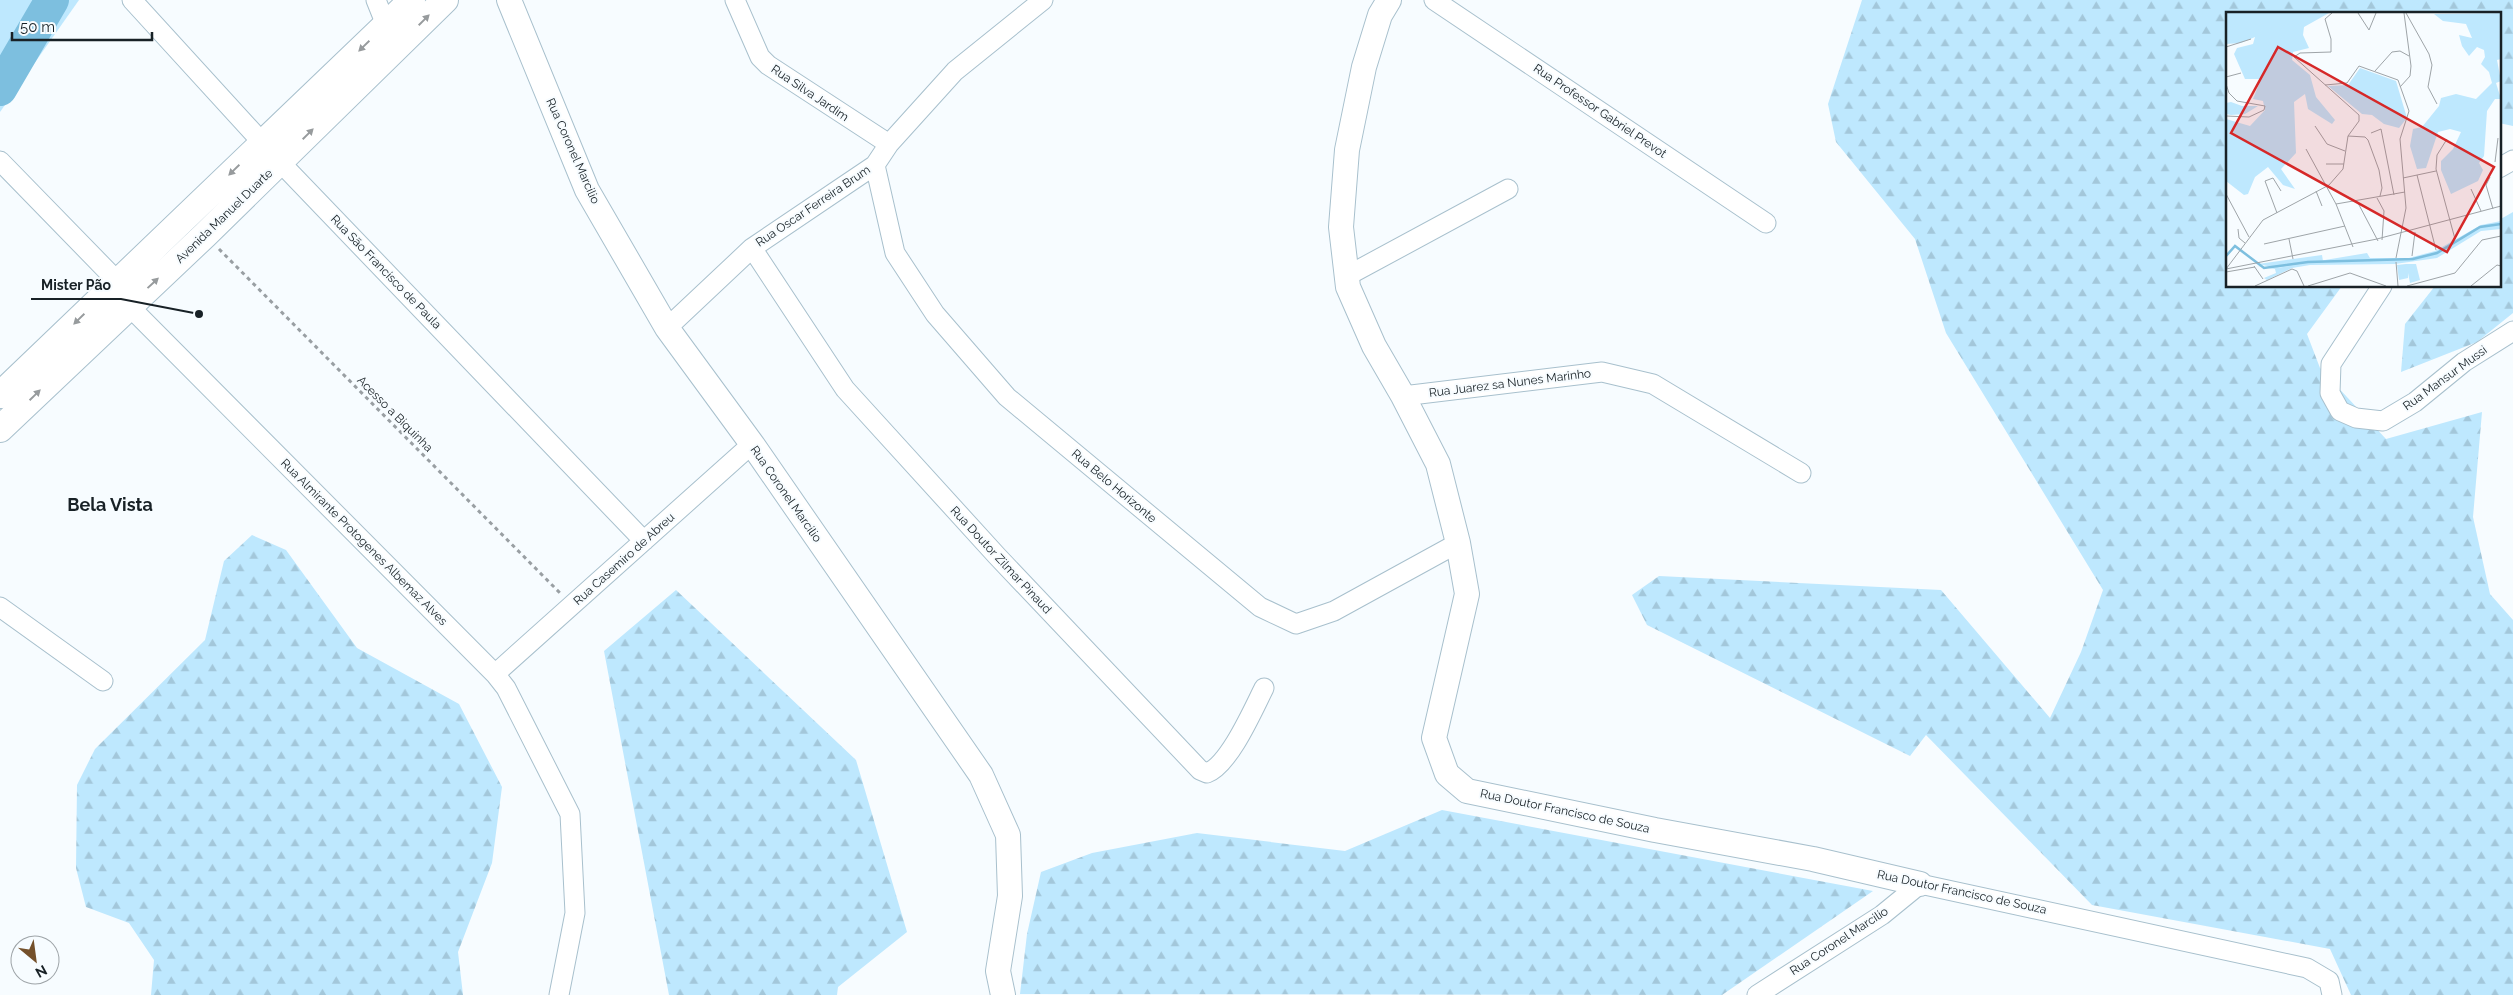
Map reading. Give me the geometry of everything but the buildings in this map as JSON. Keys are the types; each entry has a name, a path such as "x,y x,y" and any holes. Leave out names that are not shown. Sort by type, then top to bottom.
{"main road":[{"name":"Avenida Manuel Duarte","path":"0,396 412,0"},
{"name":"Avenida Manuel Duarte","path":"0,429 280,162 445,0"}],"street":[{"name":"Rua São Francisco de Paula","path":"132,0 262,143 644,541"},
{"path":"376,0 386,25"},
{"name":"Rua Coronel Marcilio","path":"509,0 587,190 667,328 752,444 985,784 1008,835 1010,896 998,971 1003,995"},
{"name":"Rua Silva Jardim","path":"735,0 760,57 768,65 781,76 889,144"},
{"name":"Rua Doutor Francisco de Souza","path":"1388,0 1380,15 1364,67 1347,150 1341,228 1348,287 1374,346 1403,396 1438,464 1458,543 1467,594 1434,738 1447,774 1467,791 1645,828 1813,859 2307,968 2329,982 2332,995"},
{"name":"Rua Professor Gabriel Prevot","path":"1434,0 1766,223"},
{"name":"Rua Oscar Ferreira Brum","path":"667,328 752,248 875,165 889,144 955,71 1035,2"},
{"path":"2500,167 2513,160"},
{"name":"Rua Almirante Protogenes Albemaz Alves","path":"0,161 118,282 129,306 495,674 506,688 570,814 575,913 559,995"},
{"name":"Rua Belo Horizonte","path":"875,165 896,253 935,314 1007,397 1260,607 1296,624 1334,611 1458,543"},
{"path":"1347,276 1508,190"},
{"name":"Rua Doutor Zilmar Pinaud","path":"752,248 845,389 997,556 1200,770 1207,773 1214,770 1236,739 1264,688"},
{"name":"Rua Mansur Mussi","path":"2381,288 2331,364 2330,393 2340,411 2356,418 2383,421 2415,402 2464,362 2513,331"},
{"name":"Rua Juarez sa Nunes Marinho","path":"1403,396 1602,372 1653,384 1801,473"},
{"name":"Rua Casemiro de Abreu","path":"495,674 752,444"},
{"path":"0,607 103,681"},
{"name":"Rua Coronel Marcilio","path":"1757,995 1882,915 1920,884"}],"path":[{"name":"Acesso a Biquinha","path":"205,234 573,606"}],"green space":[{"path":"0,0 79,0 0,112"},
{"path":"1862,0 2513,0 2513,126 2500,123 2500,12 2226,12 2226,288 2341,288 2307,334 2320,368 2386,439 2482,412 2473,517 2490,594 2513,620 2513,995 2351,995 2330,949 2092,905 1926,735 1910,756 1647,625 1632,595 1659,576 1941,590 2050,718 2081,652 2103,590 1946,333 1915,239 1836,142 1828,104"},
{"path":"2513,212 2513,313 2477,342 2401,372 2405,324 2433,288 2500,288 2500,219"},
{"path":"252,535 286,550 357,648 459,704 502,787 492,863 458,952 463,995 151,995 154,960 129,923 86,907 76,868 77,785 95,749 205,640 224,561"},
{"path":"676,590 856,760 907,932 838,987 837,995 669,995 604,651"},
{"path":"1442,810 1873,891 1722,995 1020,994 1027,934 1041,872 1092,853 1197,833 1345,851"}],"waterway":[{"path":"0,89 52,0"}],"place":[{"name":"Mister Pão","path":"199,314"}],"district":[{"name":"Bela Vista","path":"110,505"}]}
